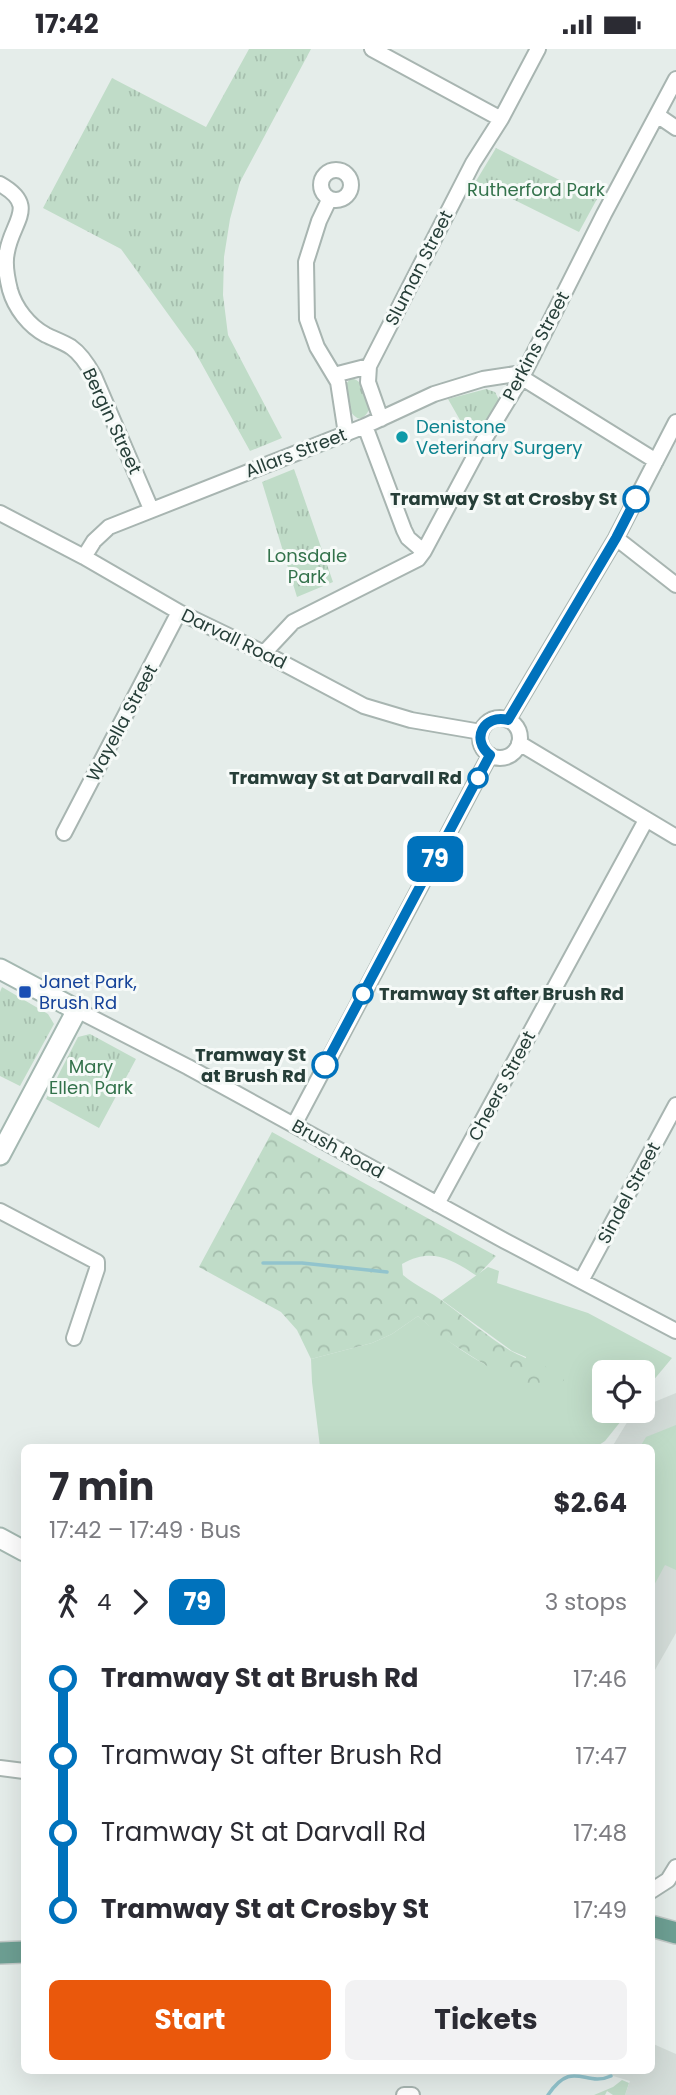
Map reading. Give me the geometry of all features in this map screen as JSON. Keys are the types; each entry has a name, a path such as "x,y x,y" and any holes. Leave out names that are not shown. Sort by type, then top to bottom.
{"main road":[{"path":"655,1927 676,1933"},
{"path":"0,1953 21,1952"}],"street":[{"path":"372,49 501,119"},
{"name":"Sluman Street","path":"369,366 473,163 501,119 538,49"},
{"name":"Perkins Street","path":"264,653 293,622 418,559 479,448 522,377 676,79"},
{"path":"657,115 676,128"},
{"name":"Bergin Street","path":"0,184 14,193 20,201 22,212 6,254 11,294 19,310 32,324 44,334 70,346 89,367 151,509"},
{"path":"329,200 309,250 305,274 307,319 317,347 338,381 346,433"},
{"path":"334,375 369,366 368,381 381,419"},
{"name":"Allars Street","path":"84,557 93,541 109,527 151,509 365,426 434,394 483,379 516,374 522,377"},
{"path":"522,377 656,461"},
{"path":"508,720 616,538 676,422"},
{"path":"365,426 404,530 408,538 423,551"},
{"name":"Darvall Road","path":"0,513 84,557 179,612 364,706 411,720 481,732"},
{"path":"616,538 676,585"},
{"name":"Wayella Street","path":"64,833 179,612"},
{"path":"494,719 508,720 517,727 520,734 519,743 508,757 490,755 481,746 481,732 484,726 494,719"},
{"path":"519,743 676,837"},
{"path":"294,1125 490,755"},
{"name":"Cheers Street","path":"438,1204 646,820"},
{"name":"Brush Road","path":"0,969 676,1331"},
{"path":"0,1155 77,1010"},
{"name":"Sindel Street","path":"581,1281 676,1105"},
{"path":"0,1211 97,1262 74,1338"},
{"path":"0,1538 21,1549"},
{"path":"0,1768 21,1771"},
{"path":"655,1888 668,1880 676,1867"},
{"path":"404,2095 412,2095"}],"shaded area":[{"path":"676,1393 676,1633 655,1670 655,1444 614,1444 627,1423 655,1423 655,1402"},
{"path":"655,2045 676,2054 676,2095 625,2095 630,2081 606,2074 655,2074"}],"green space":[{"path":"249,49 311,49 240,182 224,257 223,295 228,335 282,438 250,451 194,350 121,249 43,208 112,78 206,127"},
{"name":"Rutherford Park","path":"496,148 597,199 579,232 476,181"},
{"path":"351,378 362,384 369,396 369,409 360,419 355,417 349,405 346,384"},
{"path":"486,389 495,392 499,400 480,438 460,420 448,399"},
{"name":"Lonsdale Park","path":"294,469 333,582 297,597 262,482"},
{"path":"2,987 48,1014 54,1024 20,1086 0,1076"},
{"name":"Mary Ellen Park","path":"90,1034 136,1059 99,1128 46,1099 78,1037"},
{"path":"272,1132 496,1256 477,1276 450,1260 432,1256 423,1256 402,1264 403,1275 439,1298 502,1346 546,1367 564,1380 558,1386 539,1390 501,1375 440,1336 418,1316 392,1334 372,1343 311,1359 297,1330 281,1312 199,1267"},
{"path":"488,1267 499,1271 497,1283 588,1313 672,1358 655,1378 655,1360 592,1360 592,1423 619,1423 600,1444 320,1444 311,1359 372,1343 392,1334 418,1316 468,1354 524,1383 526,1357 512,1351 442,1300"},
{"path":"676,1425 676,1570 665,1565 655,1584 655,1444 642,1444 646,1437"},
{"path":"622,2080 629,2083 625,2095 613,2095 607,2091 605,2095 594,2095 613,2087"}],"waterway":[{"path":"263,1263 302,1263 387,1272"},
{"path":"548,2095 565,2078 579,2076 602,2079 611,2076"}],"bus line":[{"name":"79","path":"325,1065 490,755 481,746 484,726 494,719 508,720 616,538 636,499"}],"place":[{"name":"Denistone Veterinary Surgery","path":"402,437"},
{"name":"Tramway St at Crosby St","path":"636,499"},
{"name":"Tramway St at Darvall Rd","path":"478,778"},
{"name":"Janet Park, Brush Rd","path":"25,992"},
{"name":"Tramway St after Brush Rd","path":"363,994"},
{"name":"Tramway St at Brush Rd","path":"325,1065"}]}
